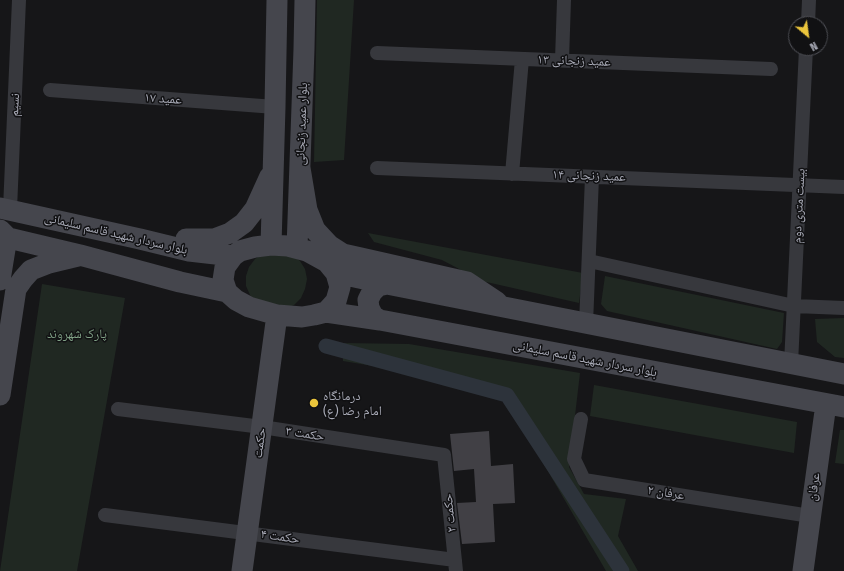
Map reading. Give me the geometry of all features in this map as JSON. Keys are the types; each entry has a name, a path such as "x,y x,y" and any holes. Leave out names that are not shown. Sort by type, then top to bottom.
{"main road":[{"name":"بلوار عمید زنجانی","path":"271,245 277,0"},
{"name":"بلوار عمید زنجانی","path":"297,248 305,0"},
{"path":"140,239 214,239 230,233 244,223 255,208 273,168"},
{"path":"300,168 308,210 316,230 329,245 343,254 467,282 506,308"},
{"path":"272,213 275,220 282,225 290,225 298,217"},
{"name":"بلوار سردار شهید قاسم سلیمانی","path":"3,224 77,225 190,251 233,256"},
{"path":"0,280 3,224 80,255 180,282 227,292 236,300 249,307 278,316 302,317 314,316 326,312 336,301 340,287 336,273 327,262 318,256 297,248 271,245 255,247 233,256 225,267 223,280 227,292"},
{"path":"180,282 188,280 195,275 197,266 190,251"},
{"path":"0,395 16,288 31,270 49,263 80,255"},
{"path":"336,273 586,324 844,374"},
{"path":"380,320 373,316 369,308 368,300 372,292 378,286 387,284"},
{"name":"بلوار سردار شهید قاسم سلیمانی","path":"326,312 380,320 835,405"},
{"name":"حکمت","path":"242,571 278,316"},
{"name":"عرفان","path":"803,571 810,516 835,405"}],"street":[{"name":"نسیم","path":"3,224 19,0"},
{"path":"562,60 564,0"},
{"path":"808,16 809,0"},
{"name":"عمید زنجانی ۱۳","path":"377,53 771,69"},
{"name":"بیست متری دوم","path":"792,364 806,56"},
{"path":"512,174 522,59"},
{"name":"عمید ۱۷","path":"50,90 275,107"},
{"name":"عمید زنجانی ۱۴","path":"377,168 800,184 844,187"},
{"path":"586,324 592,176"},
{"path":"589,261 794,306 844,308"},
{"name":"حکمت ۳","path":"118,409 262,427 444,455"},
{"name":"عرفان ۲","path":"581,419 574,459 584,480 810,516"},
{"name":"حکمت ۲","path":"444,455 455,566"},
{"name":"حکمت ۴","path":"105,515 247,533 455,566"}],"green space":[{"path":"317,0 354,0 344,160 314,162"},
{"path":"368,233 583,273 579,303 482,281 442,260 374,242"},
{"path":"263,253 292,254 300,261 305,269 307,279 305,289 301,298 294,305 285,309 256,303 250,295 246,286 246,276 249,267 255,259"},
{"path":"605,276 784,313 782,342 777,349 607,311 601,304"},
{"name":"پارک شهروند","path":"42,284 125,298 77,571 0,571"},
{"path":"844,318 844,358 835,357 817,342 815,319"},
{"path":"343,343 409,344 580,373 569,467 584,494 626,499 618,536 638,571 606,571 499,387 343,361"},
{"path":"594,385 797,422 794,453 590,416"},
{"path":"840,430 844,430 844,464 835,463"}],"building":[{"path":"489,431 491,466 513,464 515,503 493,504 495,542 462,544 457,503 476,502 474,469 454,471 450,434"}],"waterway":[{"path":"326,346 507,395 622,571"}],"place":[{"name":"درمانگاه امام رضا (ع)","path":"314,403"}]}
